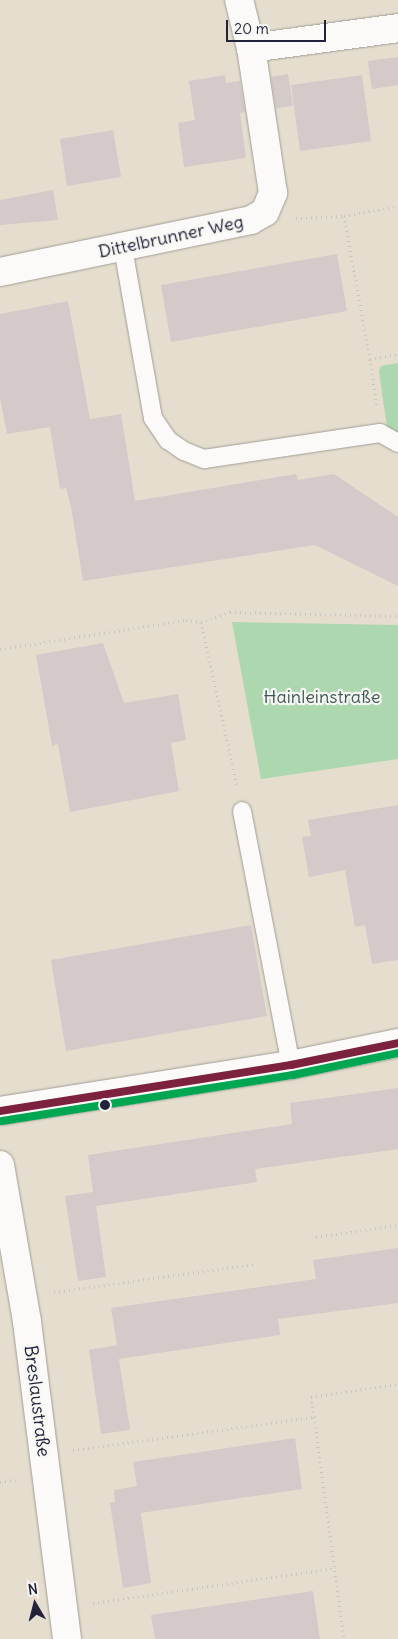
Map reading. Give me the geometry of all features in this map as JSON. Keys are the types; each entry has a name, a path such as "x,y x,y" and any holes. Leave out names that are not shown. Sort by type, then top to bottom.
{"street":[{"name":"Dittelbrunner Weg","path":"0,272 251,220 266,212 272,193 251,48 239,0"},
{"path":"251,48 398,28"},
{"path":"0,1111 291,1065 398,1043"},
{"name":"Breslaustraße","path":"0,1165 23,1297 67,1639"}],"lane":[{"path":"123,248 153,418 168,440 184,451 204,459 380,433 398,443"},
{"path":"242,811 291,1065"}],"path":[{"path":"266,212 275,219 344,216 398,206"},
{"path":"344,216 370,359 380,433"},
{"path":"370,359 398,354"},
{"path":"0,649 186,620 202,622 230,612 398,616"},
{"path":"202,622 242,811"},
{"path":"316,1237 398,1225"},
{"path":"23,1297 256,1264"},
{"path":"344,1639 311,1396 398,1384"},
{"path":"44,1454 314,1417"},
{"path":"63,1607 335,1568"}],"green space":[{"path":"398,363 398,433 387,427 379,371 381,366"},
{"name":"Hainleinstraße","path":"232,622 398,625 398,759 261,779"}],"building":[{"path":"398,57 398,85 372,89 368,61"},
{"path":"288,74 293,106 276,108 271,77"},
{"path":"225,75 226,83 240,81 245,112 240,113 246,158 184,167 178,123 195,120 189,81"},
{"path":"362,75 371,141 300,151 291,85"},
{"path":"113,130 121,177 67,186 60,139"},
{"path":"53,190 58,220 0,225 0,200"},
{"path":"337,254 347,311 171,342 161,285"},
{"path":"68,301 90,419 121,414 135,501 296,474 298,480 334,474 398,517 398,586 315,545 83,581 71,507 66,488 60,489 50,427 7,434 0,398 0,314"},
{"path":"103,643 124,703 178,694 186,740 171,743 179,791 70,812 58,744 52,746 36,655"},
{"path":"398,805 398,960 372,964 365,925 355,927 345,870 309,877 302,837 311,836 308,820"},
{"path":"251,925 267,1016 66,1051 51,960"},
{"path":"398,1088 398,1149 255,1169 257,1182 96,1206 106,1277 78,1281 65,1196 93,1192 88,1155 292,1124 290,1103"},
{"path":"398,1248 398,1303 278,1319 280,1335 119,1359 130,1430 101,1434 89,1350 117,1345 111,1308 316,1279 313,1260"},
{"path":"295,1438 302,1489 141,1513 151,1583 123,1588 110,1503 115,1502 114,1490 137,1486 133,1462"},
{"path":"313,1591 320,1639 155,1639 151,1615"}],"transit line":[{"path":"0,1111 291,1065 398,1043"},
{"path":"2,1121 293,1075 398,1053"}]}
